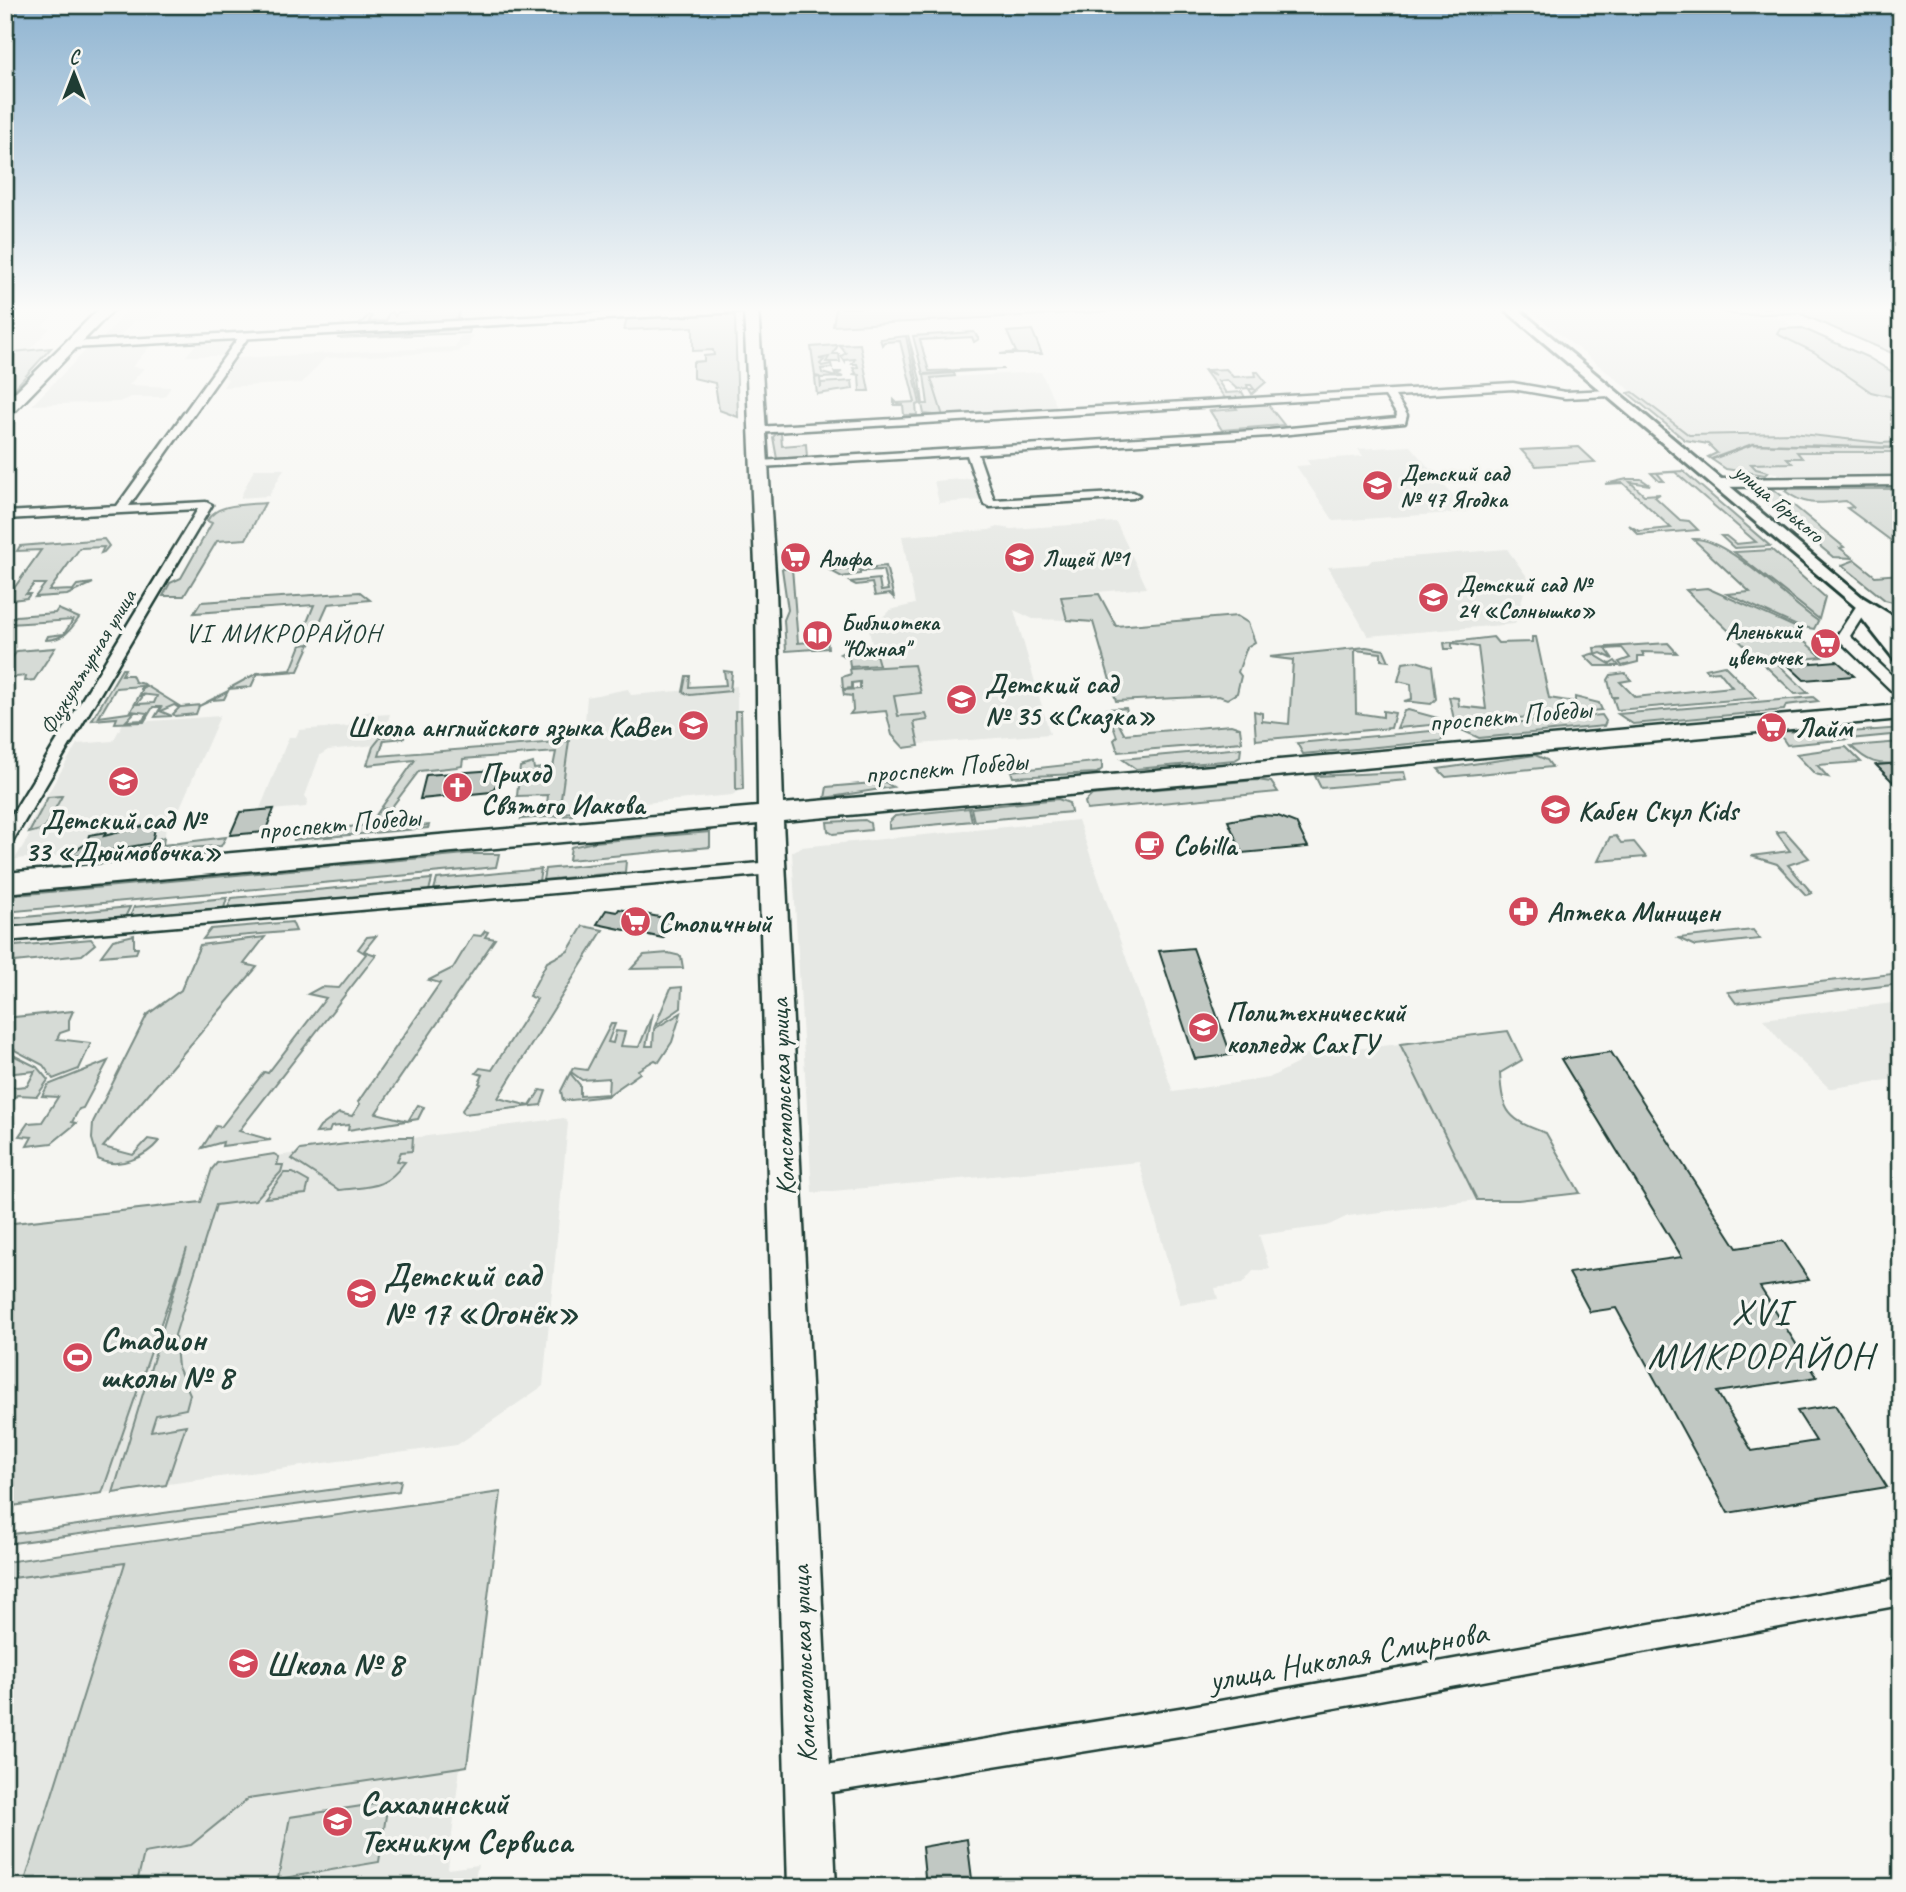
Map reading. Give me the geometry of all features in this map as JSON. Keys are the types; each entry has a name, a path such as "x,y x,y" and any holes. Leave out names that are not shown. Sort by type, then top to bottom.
{"main road":[{"path":"5,411 20,396"},
{"name":"Комсомольская улица","path":"755,396 760,464 812,1887"},
{"name":"улица Горького","path":"1614,396 1859,604 1901,629"},
{"name":"улица Горького","path":"1859,604 1901,655"},
{"name":"проспект Победы","path":"5,883 772,815 1898,706"}],"street":[{"path":"5,516 121,509 201,396"},
{"path":"756,430 1320,396"},
{"path":"760,464 1329,429 1401,421 1402,415 1394,396"},
{"path":"972,452 990,504 1133,495"},
{"path":"1717,483 1901,481"},
{"name":"Физкультурная улица","path":"5,840 206,505 121,509"},
{"path":"1859,604 1843,637 1885,677 1898,706"},
{"path":"1885,677 1901,681"},
{"path":"5,936 773,868"},
{"name":"улица Николая Смирнова","path":"807,1782 1186,1721 1901,1592"}],"shaded area":[{"path":"41,396 164,396 131,397 119,402 32,405"},
{"path":"717,396 737,396 738,417 719,410"},
{"path":"914,396 918,396 920,404 916,405 917,415 904,415 903,405 894,405 894,400 897,403 915,402"},
{"path":"920,396 923,404 928,404 927,396 937,396 943,416 924,414"},
{"path":"937,396 1052,396 1058,409 942,416"},
{"path":"1224,396 1244,396 1246,399"},
{"path":"1632,396 1639,396 1689,435 1793,433 1881,443 1901,442 1901,452 1797,452 1802,458 1787,458 1792,463 1751,464 1756,469 1768,472 1765,475 1726,469 1708,457 1717,453 1708,444 1685,440"},
{"path":"1638,396 1889,396 1901,399 1901,442 1881,443 1758,432 1685,434"},
{"path":"1266,402 1284,425 1222,430 1210,411 1237,409 1233,404"},
{"path":"781,433 782,446 806,444 807,457 777,459 773,437"},
{"name":"Детский сад № 47 Ягодка","path":"1410,446 1467,512 1334,521 1296,466 1310,465 1307,460 1363,456 1358,449"},
{"path":"1579,447 1595,462 1536,466 1521,450"},
{"path":"1901,452 1901,476 1790,476 1756,469 1750,464 1772,453"},
{"path":"254,469 284,469 269,496 240,498"},
{"path":"1683,471 1770,546 1734,548 1721,536 1726,536 1736,544 1756,542 1675,472 1657,473 1664,481 1659,481 1651,473"},
{"path":"976,478 983,500 939,503 934,481"},
{"path":"1641,479 1650,485 1630,482 1644,495 1660,494 1655,497 1680,520 1689,521 1698,530 1639,535 1629,525 1639,531 1671,528 1623,483 1605,484"},
{"path":"1750,488 1769,488 1776,491 1844,547 1840,548 1853,558 1833,557"},
{"path":"1901,489 1901,548 1847,508 1853,507 1846,501 1807,502 1785,491"},
{"path":"265,503 246,539 217,541 184,596 163,596 170,583 181,578 212,523 207,521 211,515 233,506"},
{"path":"1116,522 1147,588 1059,595 1067,620 1033,619 1014,610 1050,734 906,745 891,734 869,630 890,610 915,604 902,536 989,530 998,527 1011,529"},
{"path":"104,539 109,546 104,552 101,553 104,547 80,548 49,591 73,590 77,585 93,583 67,595 35,597 45,584 34,584 26,594 30,594 27,598 5,601 41,550 17,551 20,546"},
{"path":"1693,539 1707,541 1739,558 1818,621 1814,629 1797,626 1727,594 1750,592"},
{"name":"Детский сад № 24 «Солнышко»","path":"1507,549 1528,578 1515,624 1368,636 1328,567 1368,564 1372,560"},
{"path":"1772,550 1825,597 1819,619 1734,552"},
{"path":"1855,560 1875,576 1901,574 1901,604 1885,600 1842,565"},
{"path":"886,566 894,598 890,594 875,596 872,583 856,585 850,582 879,579 881,591 888,590 883,570 860,571 860,574 842,577 831,571"},
{"path":"792,568 798,643 822,641 822,632 826,631 828,648 786,651 784,620 788,610 782,569"},
{"path":"1707,588 1797,628 1798,636 1822,657 1776,662 1808,693 1795,694 1686,590"},
{"path":"360,592 370,600 328,604 298,671 257,674 251,687 228,689 257,673 291,670 301,645 309,644 313,633 303,632 314,605 194,613 201,602"},
{"path":"1099,594 1116,626 1237,616 1248,623 1255,642 1247,647 1238,672 1241,676 1237,693 1227,699 1219,696 1116,701 1093,622 1067,620 1061,597"},
{"path":"58,609 79,618 69,631 62,636 57,638 46,640 48,636 64,634 73,620 9,624 5,628 5,623 16,616 55,613"},
{"path":"1493,637 1498,643 1532,642 1532,637 1536,637 1549,698 1575,702 1575,697 1599,703 1602,710 1455,724 1449,697 1458,698 1459,706 1486,709 1478,647 1452,643 1452,649 1445,649 1444,643"},
{"path":"1668,643 1677,653 1642,652 1644,656 1638,656 1638,662 1622,666 1619,662 1630,658 1622,648 1606,649 1613,659 1601,653 1595,655 1610,664 1615,661 1619,666 1595,666 1585,656 1595,653 1594,648"},
{"path":"874,647 879,665 850,667 849,658 840,654 848,650"},
{"path":"1366,647 1384,650 1389,661 1381,660 1381,653 1355,650 1356,713 1383,717 1383,711 1395,713 1391,728 1256,740 1254,711 1262,713 1262,721 1289,724 1293,660 1269,657"},
{"path":"55,648 34,680 25,681 26,676 5,678 5,668 17,651"},
{"path":"1416,661 1432,666 1436,699 1431,704 1404,701 1412,699 1411,684 1398,681 1403,663"},
{"path":"914,665 921,693 894,696 898,716 926,714 928,720 914,722 919,746 904,748 892,735 886,711 850,714 853,710 852,696 844,695 843,690 860,689 860,682 852,683 852,688 843,689 842,677 851,674 850,669"},
{"path":"1724,665 1757,698 1617,710 1613,698 1618,697 1612,697 1608,680 1611,675 1625,673 1631,680 1620,682 1635,697 1732,687 1719,671 1708,672 1705,669"},
{"path":"122,669 125,669 122,675 132,675 135,682 144,684 141,690 141,686 116,688 99,717 135,712 126,721 143,720 147,713 131,711 139,696 144,695 137,704 154,703 157,696 140,694 145,685 181,707 201,705 228,691 224,699 212,700 199,706 196,714 175,716 173,714 179,708 174,705 160,711 172,716 155,717 161,707 153,707 144,722 115,723 117,718 92,720"},
{"path":"724,671 732,672 730,691 690,695 683,692 686,676 690,676 689,687 726,685"},
{"path":"737,686 737,792 732,795 557,811 572,723 585,721 587,697 628,689 631,695"},
{"path":"1813,697 1818,701 1786,705 1784,710 1633,724 1618,714"},
{"path":"1126,708 1128,716 1116,719 1124,734 1231,725 1240,728 1242,742 1118,752 1114,740 1117,737 1107,709"},
{"path":"371,711 374,715 390,714 384,735 375,745 328,750 320,755 305,796 308,800 306,807 259,811 289,737 296,737 299,730 349,726 353,716"},
{"path":"735,711 741,711 743,789 736,790"},
{"path":"1404,711 1438,718 1442,724 1397,728"},
{"path":"1602,715 1606,721 1604,726 1479,738 1457,728"},
{"name":"Детский сад № 33 «Дюймовочка»","path":"220,716 178,812 168,814 163,848 15,859 32,831 26,831 77,744 113,741 123,723"},
{"path":"1901,728 1901,734 1787,745 1781,736 1785,731 1825,734"},
{"path":"1442,730 1444,738 1440,741 1303,754 1297,743"},
{"path":"405,734 404,738 384,740 379,756 569,741 559,813 572,812 572,815 522,819 527,815 546,813 548,795 517,796 520,767 533,763 534,769 553,767 556,752 463,759 462,766 419,771 391,808 383,809 377,829 429,825 428,828 294,840 296,832 369,825 415,760 367,765 373,747 381,737"},
{"path":"1901,742 1901,763 1873,762 1851,746"},
{"path":"1846,747 1861,762 1817,765 1828,777 1815,774 1796,754"},
{"path":"1241,748 1240,757 1235,760 1136,769 1122,759"},
{"path":"1535,755 1547,760 1552,767 1446,777 1438,769"},
{"path":"1102,761 1102,769 1097,773 1013,777 1011,771"},
{"path":"1404,772 1406,780 1321,788 1315,776"},
{"path":"1257,780 1271,782 1278,792 1087,810 1085,802 1092,795"},
{"path":"885,782 893,787 825,798 827,787"},
{"path":"62,796 44,829 29,833 48,797"},
{"path":"1058,799 1069,803 1071,812 974,821 971,808"},
{"path":"969,808 972,821 889,829 889,822 895,816"},
{"path":"865,820 870,823 871,830 833,834 828,831 827,822"},
{"path":"1078,820 1173,1092 1269,1078 1298,1063 1301,1055 1400,1044 1477,1200 1348,1216 1327,1226 1259,1235 1270,1269 1253,1271 1242,1284 1215,1288 1218,1299 1180,1304 1139,1162 812,1193 792,852 801,847"},
{"path":"1785,831 1809,858 1788,865 1812,893 1806,895 1777,864 1751,856 1790,851 1776,832"},
{"path":"710,832 710,847 569,860 571,847 594,842"},
{"path":"1616,836 1621,843 1634,842 1646,857 1598,861 1610,837"},
{"path":"164,837 163,845 226,837 221,846 99,853 151,847 155,840"},
{"path":"466,854 499,854 496,867 5,912 5,896"},
{"path":"626,861 625,872 543,880 545,869"},
{"path":"541,869 539,881 434,890 437,879"},
{"path":"432,879 429,891 228,907 232,898"},
{"path":"227,898 224,908 130,917 134,907"},
{"path":"130,907 125,917 5,928 5,919"},
{"path":"292,922 296,931 203,939 211,929"},
{"path":"583,926 603,930 498,1098 530,1106 540,1090 546,1091 541,1105 464,1114 462,1110 481,1084 479,1083 483,1075 476,1073 480,1068 492,1070 537,999 529,996 547,962 568,951"},
{"path":"1753,930 1760,939 1695,946 1678,938"},
{"path":"485,931 488,932 485,937 495,939 376,1113 407,1121 348,1130 349,1125 331,1127 329,1132 316,1133 339,1113 352,1116 360,1104 358,1102 440,983 429,980 453,968 473,935 481,936"},
{"path":"134,935 134,948 138,948 136,953 101,956 113,940"},
{"path":"376,936 364,951 376,955 239,1131 271,1140 222,1146 223,1142 202,1148 216,1126 221,1127 264,1072 268,1073 326,998 308,994 321,987 339,988 366,954 358,949 367,937"},
{"path":"265,937 244,964 257,967 103,1147 133,1155 148,1139 159,1141 147,1152 131,1160 114,1163 98,1159 92,1139 93,1122 147,1015 181,990 200,945"},
{"path":"91,939 95,944 82,955 5,963 5,947"},
{"path":"668,953 681,956 683,968 631,969 644,955"},
{"path":"1901,973 1901,984 1736,1003 1728,992"},
{"path":"682,987 681,1008 655,1026 671,988"},
{"path":"1901,1002 1901,1078 1833,1088 1829,1088 1783,1044 1763,1019"},
{"path":"73,1011 69,1030 60,1033 57,1039 91,1043 79,1069 53,1079 43,1065 5,1045 5,1018"},
{"path":"653,1013 646,1046 653,1046 654,1029 681,1013 672,1042 659,1062 655,1060 638,1070 640,1073 607,1096 563,1101 561,1091 570,1073 580,1085 580,1096 608,1094 609,1078 582,1080 571,1072 573,1068 587,1070 611,1024 615,1024 608,1042 613,1043 616,1031 625,1032 621,1046 639,1047"},
{"path":"1508,1031 1522,1060 1500,1073 1506,1106 1523,1124 1546,1133 1580,1193 1518,1200 1477,1200 1400,1044"},
{"path":"5,1051 37,1067 48,1080 37,1096 17,1095 5,1113 5,1088 27,1086 35,1071 5,1074"},
{"path":"108,1061 83,1108 79,1109 72,1122 76,1123 52,1143 27,1146 32,1137 19,1136 28,1123 42,1122 58,1097 42,1096 48,1085"},
{"path":"418,1105 424,1107 418,1119 408,1121"},
{"name":"Детский сад № 17 «Огонёк»","path":"564,1118 568,1123 543,1386 457,1445 102,1493 215,1164"},
{"path":"413,1137 412,1151 401,1152 397,1161 405,1162 390,1178 369,1187 339,1190 292,1159 300,1150"},
{"name":"Стадион школы № 8","path":"274,1154 279,1157 277,1165 283,1165 281,1172 255,1200 216,1205 175,1335 178,1367 190,1394 186,1409 156,1415 151,1431 186,1425 166,1485 113,1493 187,1248 102,1493 5,1507 5,1224 201,1202 212,1169 217,1163"},
{"path":"284,1173 293,1173 309,1182 306,1194 265,1198"},
{"path":"401,1480 399,1491 5,1544 6,1535"},
{"name":"Школа № 8","path":"501,1492 467,1766 460,1767 448,1869 478,1865 473,1887 5,1887 5,1562"},
{"name":"Школа № 8","path":"501,1492 467,1766 248,1799 191,1845 144,1853 136,1887 23,1887 125,1563 5,1579 5,1562"},
{"path":"388,1802 379,1862 278,1879 290,1817"}],"building":[{"path":"1837,661 1854,676 1804,680 1788,665"},
{"path":"1901,763 1901,790 1876,765"},
{"name":"Приход Святого Иакова","path":"495,770 499,781 491,792 420,799 426,775"},
{"path":"274,809 265,832 230,835 240,812"},
{"path":"1258,815 1278,816 1296,823 1308,847 1242,853 1228,821"},
{"path":"156,823 152,843 62,859 87,843 89,835 106,832 104,836"},
{"name":"Столичный","path":"619,909 674,920 663,938 597,924 606,910 617,912"},
{"name":"Политехнический колледж СахГУ","path":"1193,948 1231,1055 1195,1059 1159,951"},
{"path":"1611,1052 1737,1248 1783,1241 1809,1280 1760,1287 1817,1377 1717,1392 1752,1451 1816,1441 1797,1411 1835,1405 1887,1487 1728,1513 1616,1308 1590,1312 1569,1273 1682,1257 1561,1059"},
{"path":"967,1839 973,1887 926,1887 922,1847"}],"waterway":[{"path":"1712,459 1753,444 1901,448"}],"place":[{"name":"Детский сад № 47 Ягодка","path":"1377,486"},
{"name":"Альфа","path":"796,558"},
{"name":"Лицей №1","path":"1019,558"},
{"name":"Детский сад № 24 «Солнышко»","path":"1434,597"},
{"name":"Библиотека \"Южная\"","path":"818,635"},
{"name":"Аленький цветочек","path":"1825,644"},
{"name":"Детский сад № 35 «Сказка»","path":"962,699"},
{"name":"Школа английского языка KaBen","path":"694,726"},
{"name":"Лайм","path":"1772,727"},
{"name":"Детский сад № 33 «Дюймовочка»","path":"123,782"},
{"name":"Приход Святого Иакова","path":"458,788"},
{"name":"Кабен Скул Kids","path":"1555,810"},
{"name":"Cobilla","path":"1150,845"},
{"name":"Аптека Миницен","path":"1524,911"},
{"name":"Столичный","path":"635,922"},
{"name":"Политехнический колледж СахГУ","path":"1203,1027"},
{"name":"Детский сад № 17 «Огонёк»","path":"361,1294"},
{"name":"Стадион школы № 8","path":"77,1358"},
{"name":"Школа № 8","path":"243,1664"},
{"name":"Сахалинский Техникум Сервиса","path":"337,1822"}],"district":[{"name":"VI МИКРОРАЙОН","path":"284,633"},
{"name":"XVI МИКРОРАЙОН","path":"1761,1333"}]}
